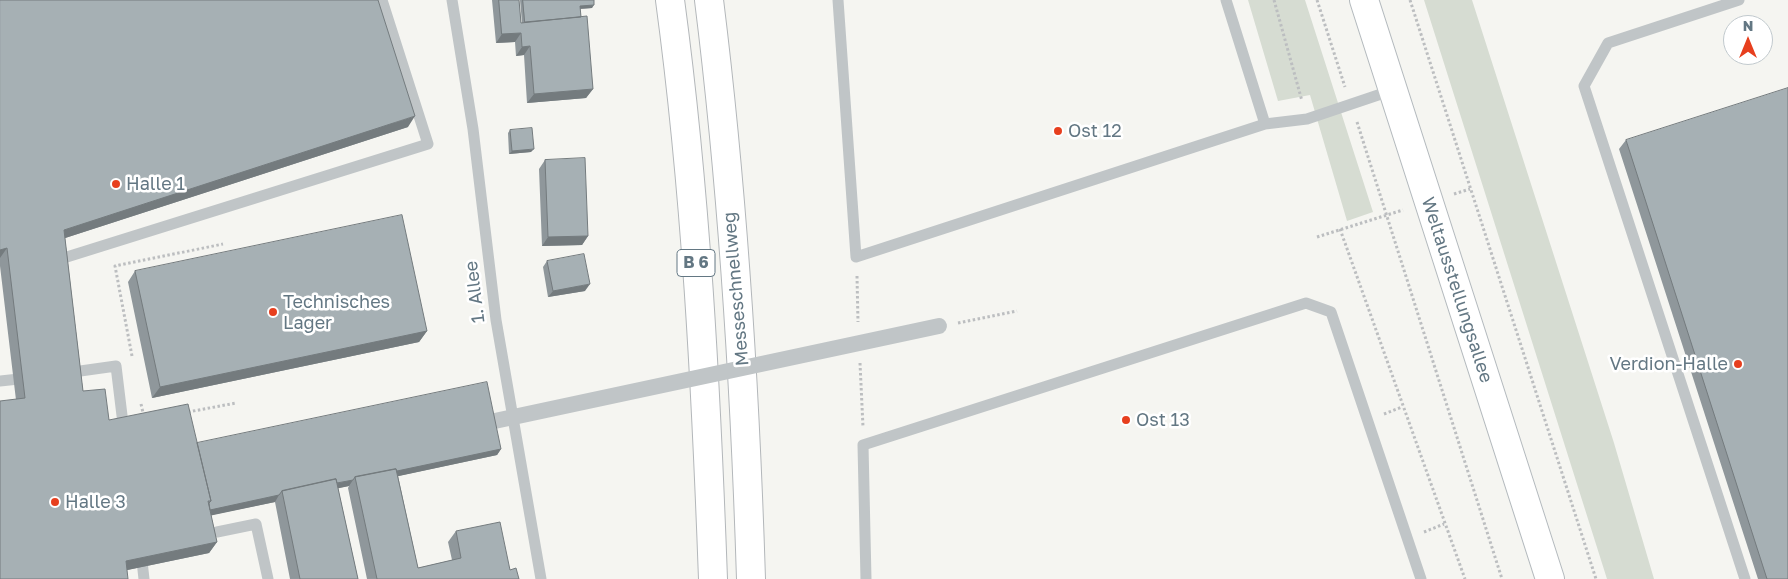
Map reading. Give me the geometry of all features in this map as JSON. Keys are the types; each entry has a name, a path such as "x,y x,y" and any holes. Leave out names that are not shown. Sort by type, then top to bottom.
{"main road":[{"name":"Messeschnellweg","path":"670,0 695,241 713,579"},
{"name":"Messeschnellweg","path":"709,0 720,101 746,410 751,579"},
{"name":"Weltausstellungsallee","path":"1364,0 1550,579"}],"street":[{"path":"464,428 939,326"}],"lane":[{"path":"38,266 428,144 382,0"},
{"name":"1. Allee","path":"452,0 473,129 496,320 540,579"},
{"path":"838,0 856,257 1265,124 1307,119 1393,89"},
{"path":"1226,0 1265,124"},
{"path":"1739,0 1608,42 1584,86 1744,579"},
{"path":"866,579 863,445 1306,303 1331,312 1421,579"},
{"path":"58,374 116,366 126,444"},
{"path":"0,381 38,376"},
{"path":"217,532 256,524 268,579"},
{"path":"139,540 144,579"}],"path":[{"path":"1274,0 1307,119"},
{"path":"1317,0 1502,579"},
{"path":"1410,0 1596,579"},
{"path":"1317,236 1470,189"},
{"path":"1340,229 1465,579"},
{"path":"133,362 115,266 223,244"},
{"path":"939,326 1017,311"},
{"path":"141,400 145,419 154,418"},
{"path":"181,413 236,403"}],"shaded area":[{"path":"1248,0 1305,0 1373,212 1347,221 1310,95 1278,101"},
{"path":"1424,0 1472,0 1614,443 1654,579 1607,579"}],"building":[{"name":"Halle 1","path":"0,0 378,0 415,116 64,230 83,391 105,389 109,420 188,404 211,501 208,501 217,542 126,561 128,579 0,579 0,401 25,398 7,248 0,250"},
{"path":"499,0 519,0 521,23 587,16 593,89 534,94 530,46 522,47 521,33 502,34"},
{"path":"523,0 594,0 594,5 580,6 581,17 525,22"},
{"name":"Verdion-Halle","path":"1788,88 1788,579 1767,579 1626,140"},
{"path":"532,128 534,149 512,151 510,130"},
{"path":"585,158 588,236 548,237 545,160"},
{"name":"Technisches Lager","path":"402,215 427,331 160,387 135,271"},
{"path":"584,254 590,284 553,291 547,261"},
{"path":"487,382 501,449 397,471 396,469 355,477 353,480 337,483 336,479 282,491 279,495 210,510 209,503 211,501 197,443"},
{"path":"396,469 418,568 461,558 456,531 500,522 510,570 516,568 519,579 377,579 355,477"},
{"path":"336,479 358,579 300,579 282,491"}],"place":[{"name":"Ost 12","path":"1058,131"},
{"name":"Halle 1","path":"116,184"},
{"name":"Technisches Lager","path":"273,312"},
{"name":"Verdion-Halle","path":"1738,364"},
{"name":"Ost 13","path":"1126,420"},
{"name":"Halle 3","path":"55,502"}]}
